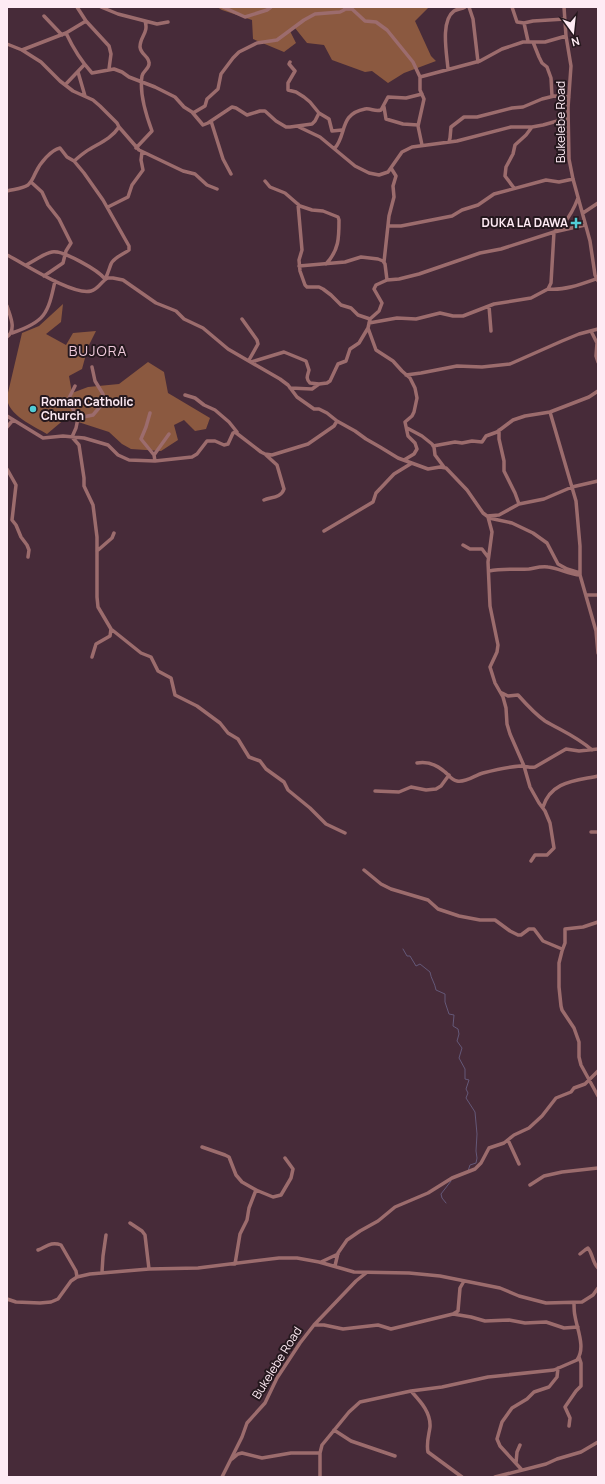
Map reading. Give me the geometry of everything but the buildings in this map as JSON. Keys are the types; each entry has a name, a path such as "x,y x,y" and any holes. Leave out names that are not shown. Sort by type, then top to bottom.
{"street":[{"path":"77,7 86,21 108,46 111,54 109,69"},
{"path":"101,7 118,14 145,21 160,24 168,22"},
{"path":"223,7 245,17 272,7"},
{"path":"448,69 445,32 446,21 454,11 465,7"},
{"path":"469,7 473,19 478,62"},
{"path":"512,7 516,21 524,23 530,21 565,19"},
{"name":"Bukelebe Road","path":"564,7 566,36 571,66 568,118 569,159 597,280"},
{"path":"192,113 205,106 207,99 218,89 221,74 239,52 257,43 277,40 304,20 315,14 340,12 345,8 352,9 365,21 376,22 387,30 413,62 420,76 420,90 424,99 418,125 422,145"},
{"path":"44,16 64,34 84,65 94,74 109,69 118,70 129,77 142,81 175,97 203,125 228,109 234,107 245,114 266,111 275,120 286,127 308,126 313,123 319,113"},
{"path":"22,50 64,34 86,21"},
{"path":"136,148 152,131 141,92 143,73 149,66 148,59 142,53 140,47 147,28 145,21"},
{"path":"524,23 528,41"},
{"path":"420,76 478,62 510,46 528,41 545,42 566,36"},
{"path":"533,42 539,57 542,63 547,67 551,78 552,96"},
{"path":"7,44 22,50 41,62 65,85 77,94 85,96 100,106 115,121 136,148 183,171 195,174 207,185 217,189"},
{"path":"290,62 289,64 295,71 290,77 287,89 289,91 297,92 309,100 319,113 329,119 332,131 342,130"},
{"path":"65,85 84,65"},
{"path":"78,72 85,96"},
{"path":"335,148 339,144 345,123 355,112 366,109 379,111 384,106 388,97 406,98 422,94"},
{"path":"448,142 450,138 451,126 462,118 523,107 552,96 569,97"},
{"path":"384,106 386,119 403,124 418,125"},
{"path":"298,127 320,137 335,148 351,164 376,175 384,174 391,168 403,152 412,147 448,142 508,128 532,127 568,118"},
{"path":"211,121 223,159 231,174"},
{"path":"74,161 89,149 104,141 119,127"},
{"path":"514,188 505,176 506,167 513,154 515,145 532,127"},
{"path":"7,191 23,188 31,182 41,164 56,149 62,149 66,157 74,161 88,177 108,207 130,248 113,262 105,279 97,289 89,292 78,291 55,281 7,255"},
{"path":"108,207 124,200 129,196 132,185 143,170 141,160 142,152"},
{"path":"387,280 387,270 384,262 389,213 394,197 393,186 396,178 391,168"},
{"path":"388,226 401,226 452,216 462,210 478,205 493,194 546,180 559,182 573,179"},
{"path":"31,182 42,192 48,205 60,219 71,244 61,265 44,276"},
{"path":"265,182 270,187 285,193 298,204 312,210 334,214 339,218 336,250 326,264"},
{"path":"548,289 552,280 554,232 567,219 572,209 576,206 578,198"},
{"path":"582,213 598,202"},
{"path":"298,204 302,250 299,258 299,266 300,274 306,286 319,287 323,289 341,305 351,308 358,315 369,321 397,318 421,318 440,313 463,316 489,306 528,299 548,289 563,288 597,280"},
{"path":"250,361 285,352 306,361 310,370 307,377 309,382 319,384 327,383 330,381 338,364 346,361 350,349 358,344 368,328 369,321 379,311 382,304 374,287 387,280 419,274 480,253 501,249 554,232 585,225"},
{"path":"26,264 51,252 55,252 90,267 105,279"},
{"path":"299,266 345,262 361,257 378,259 384,262"},
{"path":"105,279 113,278 122,280 161,305 173,310 184,319 203,328 228,349 280,379 300,400 314,409 319,409 327,413 337,421 355,430 366,439 404,460 428,470 444,467"},
{"path":"7,337 12,333 32,326 44,316 50,303 55,281"},
{"path":"7,306 13,328 12,333"},
{"path":"489,306 491,331"},
{"path":"242,318 257,340 258,344 250,361"},
{"path":"368,328 376,350 390,358 411,379 417,395 414,412 412,416 406,420 408,436 415,443 417,449 414,454 404,460"},
{"path":"406,375 457,366 482,367 509,365 534,355 554,344 598,329"},
{"path":"591,331 597,343 596,356 598,362"},
{"path":"78,418 93,415 104,403 103,394 96,383 92,368"},
{"path":"290,388 312,389 319,384"},
{"path":"72,437 78,418 68,400 75,386"},
{"path":"433,446 455,442 481,442 486,436 500,430 513,420 525,416 550,412 589,397 598,391"},
{"path":"186,396 195,398 215,410 229,422 236,432 277,465 284,489 279,496 264,500"},
{"path":"550,412 576,500 579,524 580,574 596,631 598,653"},
{"path":"150,413 141,439 154,455 155,461"},
{"path":"7,416 42,438 84,438 106,444 118,455 129,460 155,461 192,457 197,454 207,441 215,441 226,445 233,433 236,432"},
{"path":"7,427 13,420"},
{"path":"265,454 276,454 305,446 334,426 337,421"},
{"path":"406,428 426,439 433,446 435,455 444,467 472,496 483,513 489,517 512,523 533,532 547,543 558,564 580,574"},
{"path":"500,430 499,439 504,461 504,471 519,504"},
{"path":"154,455 169,434"},
{"path":"72,437 79,444 85,480 84,486 93,505 98,536 97,605 111,629 141,653 151,657 158,671 171,678 176,694 197,706 220,723 228,733 238,739 249,757 260,761 266,769 285,783 288,790 310,808 326,824 345,833"},
{"path":"324,531 373,502 376,493 394,474 412,463"},
{"path":"7,469 16,485 11,519 17,526 22,539 27,545 29,550 28,557"},
{"path":"489,517 502,514 519,504 544,499 572,487 598,481"},
{"path":"489,517 492,538 488,558 490,606 498,645 497,652 490,667 506,708 508,730 524,766 530,787 538,803 543,807 550,823 554,847 548,854 534,856 531,861"},
{"path":"98,551 112,538 114,533"},
{"path":"463,545 470,549 482,549 488,558"},
{"path":"489,571 505,569 523,570 546,566 571,574 580,574"},
{"path":"586,595 598,595"},
{"path":"92,657 96,644 110,636 111,629"},
{"path":"501,693 508,696 518,695 545,721 578,738 592,750"},
{"path":"417,763 430,763 444,771 454,780 460,782 485,772 524,766 531,768 567,749 598,749"},
{"path":"375,792 399,792 411,787 426,790 436,789 441,786 449,775"},
{"path":"543,807 549,794 557,787 567,783 598,776"},
{"path":"590,832 598,832"},
{"path":"364,870 381,884 391,889 428,900 438,908 459,916 480,920 495,920 518,935 521,935 529,929 534,929 543,940 562,949"},
{"path":"598,922 583,927 565,929 565,944 562,949 559,986 562,1010 574,1028 579,1042 580,1061 598,1096"},
{"path":"335,1266 338,1254 347,1240 378,1221 395,1207 428,1193 452,1178 475,1169 481,1163 489,1148 501,1145 514,1135 533,1125 558,1097 570,1093 574,1088 585,1084 598,1071"},
{"path":"508,1140 519,1164"},
{"path":"202,1147 229,1157 236,1175 242,1182 273,1197 281,1195 291,1178 291,1166 286,1158"},
{"path":"530,1185 544,1176 562,1172 598,1168"},
{"path":"235,1264 240,1234 247,1220 249,1208 256,1190"},
{"path":"130,1223 142,1231 145,1235 149,1269"},
{"path":"102,1272 102,1256 106,1235"},
{"path":"38,1250 48,1245 61,1245 79,1276"},
{"path":"580,1254 588,1248 592,1253 594,1264 598,1268"},
{"path":"321,1262 338,1254"},
{"path":"7,1300 16,1302 51,1302 58,1299 71,1281 79,1276 102,1272 198,1268 279,1258 297,1258 321,1262 354,1272 440,1276 500,1288 519,1296 546,1303 582,1302 593,1295 598,1288"},
{"path":"353,1284 355,1278 354,1272"},
{"name":"Bukelebe Road","path":"222,1477 247,1423 265,1403 277,1378 289,1359 314,1325 353,1284 367,1273"},
{"path":"314,1325 324,1325 343,1330 378,1325 391,1329 453,1314 458,1311 460,1288 464,1281"},
{"path":"569,1426 570,1418 565,1407 581,1386 578,1327 575,1317 574,1303"},
{"path":"453,1314 485,1321 509,1320 525,1323 546,1322 564,1328 578,1327"},
{"path":"320,1477 320,1453 324,1440 355,1405 360,1402 499,1375 558,1368 574,1362 579,1357"},
{"path":"522,1470 500,1446 497,1439 502,1422 512,1408 527,1399 534,1392 549,1387 556,1377 558,1368"},
{"path":"411,1391 424,1407 429,1418 430,1426 427,1442 428,1452 462,1477"},
{"path":"334,1430 351,1441 395,1456"},
{"path":"495,1477 538,1467 557,1459 581,1452 598,1442"},
{"path":"516,1463 517,1452 520,1445"},
{"path":"230,1460 242,1453 262,1458 291,1453 320,1453"}],"shaded area":[{"path":"217,7 429,7 415,21 431,56 436,61 404,73 388,83 372,71 365,72 332,60 324,45 307,43 295,28 290,31 296,43 284,52 253,39 252,20"},
{"path":"63,304 61,322 46,334 66,345 73,333 96,331 88,347 82,369 69,376 72,393 88,387 119,384 148,362 164,372 168,393 210,418 206,429 195,431 184,420 174,425 178,440 161,451 131,449 122,444 109,432 66,418 47,434 16,415 8,403 7,397 22,333 39,326"}],"waterway":[{"path":"403,949 407,956 410,956 416,966 420,964 430,972 436,990 445,994 445,1002 449,1014 454,1015 453,1026 458,1029 459,1034 457,1041 462,1048 459,1058 465,1069 465,1079 469,1080 466,1089 468,1093 466,1098 475,1112 477,1134 476,1163 470,1165 468,1171"},
{"path":"446,1203 441,1194 451,1181"}],"place":[{"name":"DUKA LA DAWA","path":"576,223"},
{"name":"Roman Catholic Church","path":"33,409"}],"district":[{"name":"BUJORA","path":"98,351"}]}
